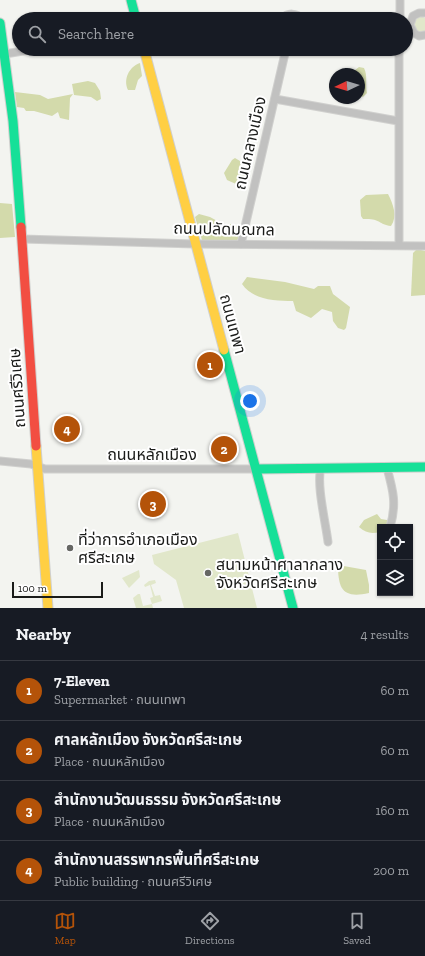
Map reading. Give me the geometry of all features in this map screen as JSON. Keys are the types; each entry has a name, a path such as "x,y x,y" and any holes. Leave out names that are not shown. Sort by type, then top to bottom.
{"street":[{"path":"131,0 134,12"},
{"path":"400,0 400,10 403,12"},
{"path":"413,16 416,14 425,13"},
{"name":"ถนนศรีวิเศษ","path":"0,23 13,121 48,608"},
{"path":"413,34 425,35"},
{"path":"5,54 12,53"},
{"name":"ถนนเทพา","path":"146,56 293,608"},
{"name":"ถนนกลางเมือง","path":"241,244 284,56"},
{"path":"399,56 399,246"},
{"path":"275,99 398,121"},
{"name":"ถนนปลัดมณฑล","path":"22,239 195,244 425,246"},
{"name":"ถนนหลักเมือง","path":"0,461 31,464 45,469 425,467"},
{"path":"321,468 321,492 328,542"},
{"path":"387,468 395,496 391,524"}],"green space":[{"path":"421,16 425,18 425,32 421,33 416,30 414,24 415,21"},
{"path":"140,63 142,76 138,80 135,90 128,90 126,82 128,74 133,67"},
{"path":"365,71 366,74 367,93 365,95"},
{"path":"88,81 95,83 100,91 101,99 97,101 91,97 74,95 72,84"},
{"path":"15,92 40,95 48,99 73,94 70,98 69,120 60,118 58,112 52,116 34,111 26,111 24,108 17,107"},
{"path":"235,158 240,161 241,167 248,172 247,183 236,184 227,180 224,173 232,160"},
{"path":"388,194 393,206 394,214 391,226 373,219 363,219 361,216 360,200 366,195"},
{"path":"0,203 12,204 15,237 0,238"},
{"path":"199,214 210,217 221,223 220,232 229,232 230,224 242,227 238,239 236,241 202,240 195,217"},
{"path":"417,249 425,251 425,295 411,296 413,253"},
{"path":"247,277 285,282 314,289 318,286 330,286 333,294 350,307 346,328 344,330 338,328 333,321 332,312 322,309 311,318 296,311 293,301 272,300 252,293 242,284"},
{"path":"377,514 381,519 387,520 387,524 377,524 377,532 366,532 359,527 364,520"},
{"name":"สนามหน้าศาลากลาง จังหวัดศรีสะเกษ","path":"238,533 257,608 184,608 176,580 154,564 152,555"},
{"path":"338,565 366,570 369,593 353,595 344,590 339,580"},
{"path":"139,570 140,577 129,588 122,578"},
{"path":"155,580 156,583 151,585 155,596 160,595 162,601 152,604 150,598 153,597 150,585 145,587 144,585 149,581"},
{"path":"140,594 143,606 152,604 153,608 136,608 133,598"}],"traffic: fast":[{"path":"131,0 134,12"},
{"path":"0,23 13,121 21,227"},
{"path":"224,350 293,608"},
{"path":"257,469 425,467"}],"traffic: slow":[{"path":"146,56 224,350"},
{"path":"36,446 48,608"}],"traffic: jam":[{"path":"21,227 36,446"}],"place":[{"name":"7-Eleven","path":"210,365"},
{"name":"สำนักงานสรรพากรพื้นที่ศรีสะเกษ","path":"67,429"},
{"name":"ศาลหลักเมือง จังหวัดศรีสะเกษ","path":"224,449"},
{"name":"สำนักงานวัฒนธรรม จังหวัดศรีสะเกษ","path":"153,504"},
{"name":"ที่ว่าการอำเภอเมือง ศรีสะเกษ","path":"70,548"},
{"name":"สนามหน้าศาลากลาง จังหวัดศรีสะเกษ","path":"208,573"}]}
